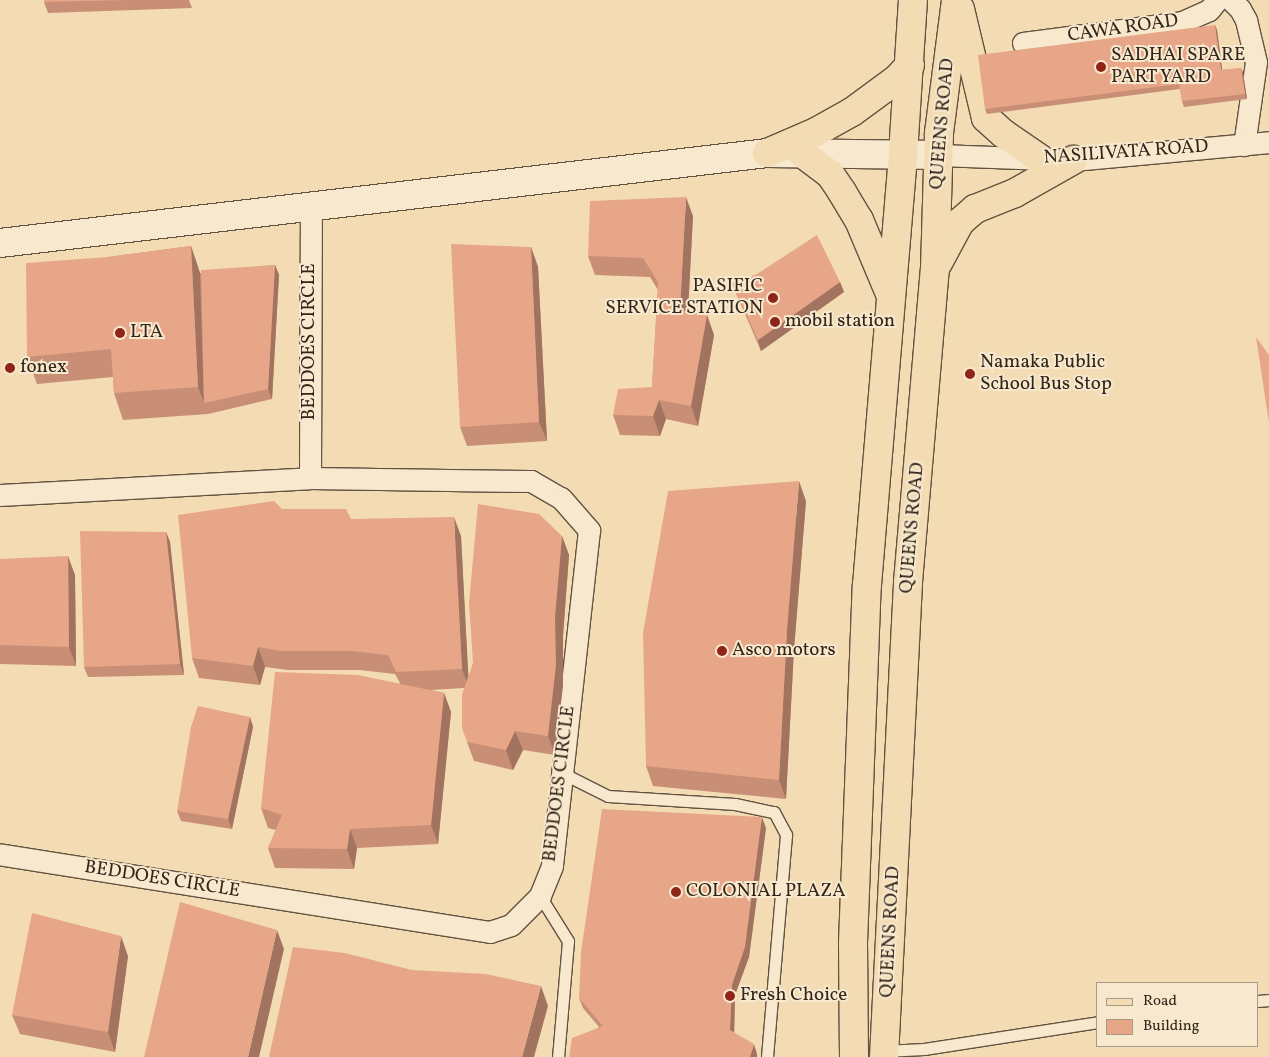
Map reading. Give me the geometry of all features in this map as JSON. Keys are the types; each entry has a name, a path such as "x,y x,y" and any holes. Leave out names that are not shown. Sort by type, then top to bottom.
{"main road":[{"name":"QUEENS ROAD","path":"854,1057 854,943 867,585 892,298 910,65 913,0"},
{"name":"QUEENS ROAD","path":"884,1054 908,582 935,269 939,133 957,0"},
{"path":"957,0 986,118 1004,134 1042,160"},
{"path":"767,153 816,132 852,112 891,84 910,65"},
{"name":"NASILIVATA ROAD","path":"0,243 767,153 939,155"},
{"path":"802,153 830,174 842,192 859,220 892,298"},
{"path":"935,269 960,222 975,209 1015,193 1072,160"}],"street":[{"name":"CAWA ROAD","path":"1023,43 1182,22 1209,10 1217,0"},
{"path":"1231,0 1240,9 1246,20 1256,62 1244,145"},
{"name":"NASILIVATA ROAD","path":"939,155 1072,160 1269,142"},
{"name":"BEDDOES CIRCLE","path":"310,478 311,206"},
{"name":"BEDDOES CIRCLE","path":"0,495 310,478 531,481 561,498 589,530 552,866 540,896 511,925 490,932 0,854"}],"lane":[{"path":"562,772 608,796 735,804 774,812 786,835 767,1057"},
{"path":"540,896 568,941 558,1057"},
{"path":"884,1054 1096,1022"}],"building":[{"path":"44,0 125,0 44,2"},
{"name":"SADHAI SPARE PART YARD","path":"1215,25 1221,70 1241,68 1245,94 1182,101 1179,84 985,109 978,55"},
{"path":"686,197 680,310 707,315 691,406 659,400 653,416 613,415 618,389 652,387 658,282 643,258 588,256 590,201"},
{"name":"mobil station","path":"817,235 840,282 758,340 732,283 757,274"},
{"path":"451,244 531,247 539,422 460,427"},
{"name":"LTA","path":"191,246 198,387 114,393 111,349 27,357 26,263 108,257"},
{"path":"275,265 268,389 204,403 201,270"},
{"path":"1256,337 1269,355 1269,423"},
{"name":"Asco motors","path":"799,481 787,630 779,780 646,766 643,633 668,491"},
{"path":"274,501 282,509 346,509 351,519 454,517 462,669 396,672 388,655 352,651 281,651 258,647 253,666 192,658 178,515"},
{"path":"478,504 539,514 562,536 555,616 556,665 548,736 515,731 506,750 467,742 462,728 462,694 473,663 469,603"},
{"path":"80,531 166,532 180,664 84,667"},
{"path":"68,556 69,647 0,645 0,559"},
{"path":"275,672 358,675 444,693 431,825 350,829 347,849 268,848 282,815 261,808"},
{"path":"198,706 250,717 228,819 177,811 191,727"},
{"name":"COLONIAL PLAZA","path":"602,809 762,817 745,947 732,985 730,1030 754,1044 750,1057 569,1057 572,1038 603,1026 579,998 581,952"},
{"path":"180,902 277,930 248,1057 144,1057"},
{"path":"32,913 121,936 108,1032 12,1015"},
{"path":"293,947 345,953 412,970 486,974 541,986 522,1057 269,1057"}],"place":[{"name":"SADHAI SPARE PART YARD","path":"1101,67"},
{"name":"PASIFIC SERVICE STATION","path":"773,298"},
{"name":"mobil station","path":"775,322"},
{"name":"LTA","path":"120,333"},
{"name":"fonex","path":"10,368"},
{"name":"Namaka Public School Bus Stop","path":"970,374"},
{"name":"Asco motors","path":"722,651"},
{"name":"COLONIAL PLAZA","path":"676,892"},
{"name":"Fresh Choice","path":"730,996"}]}
